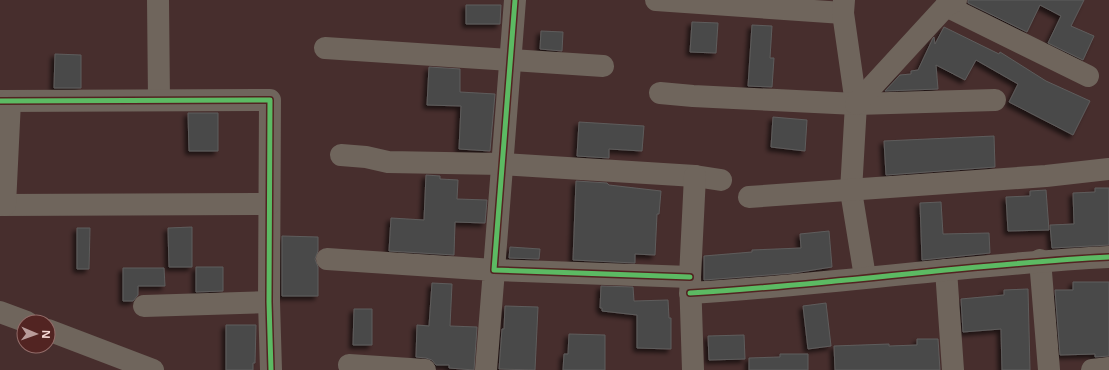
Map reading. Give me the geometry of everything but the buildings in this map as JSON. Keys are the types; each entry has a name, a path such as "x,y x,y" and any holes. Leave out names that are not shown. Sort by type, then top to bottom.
{"street":[{"path":"158,0 159,100"},
{"path":"486,370 515,0"},
{"path":"656,0 844,6 856,104 851,191 864,277"},
{"path":"856,104 951,3 1088,76"},
{"path":"325,48 603,66"},
{"path":"660,93 856,104 996,100"},
{"path":"269,204 2,205 5,101 270,100 269,302 271,370"},
{"path":"340,155 366,157 388,162 502,164 695,176 721,180"},
{"path":"749,197 851,191 1046,176 1109,169"},
{"path":"693,370 690,285 695,176"},
{"path":"327,259 690,285 772,289 864,277 1040,260 1109,256"},
{"path":"1040,260 1049,370"},
{"path":"946,270 953,370"},
{"path":"144,306 269,302"},
{"path":"0,312 16,318"},
{"path":"56,333 153,370"},
{"path":"349,365 426,370"},
{"path":"1092,370 1109,368"}],"cycle path":[{"path":"515,0 494,270 690,277"},
{"path":"0,101 270,100 269,302 271,370"},
{"path":"690,293 795,285 1004,264 1109,257"}]}
